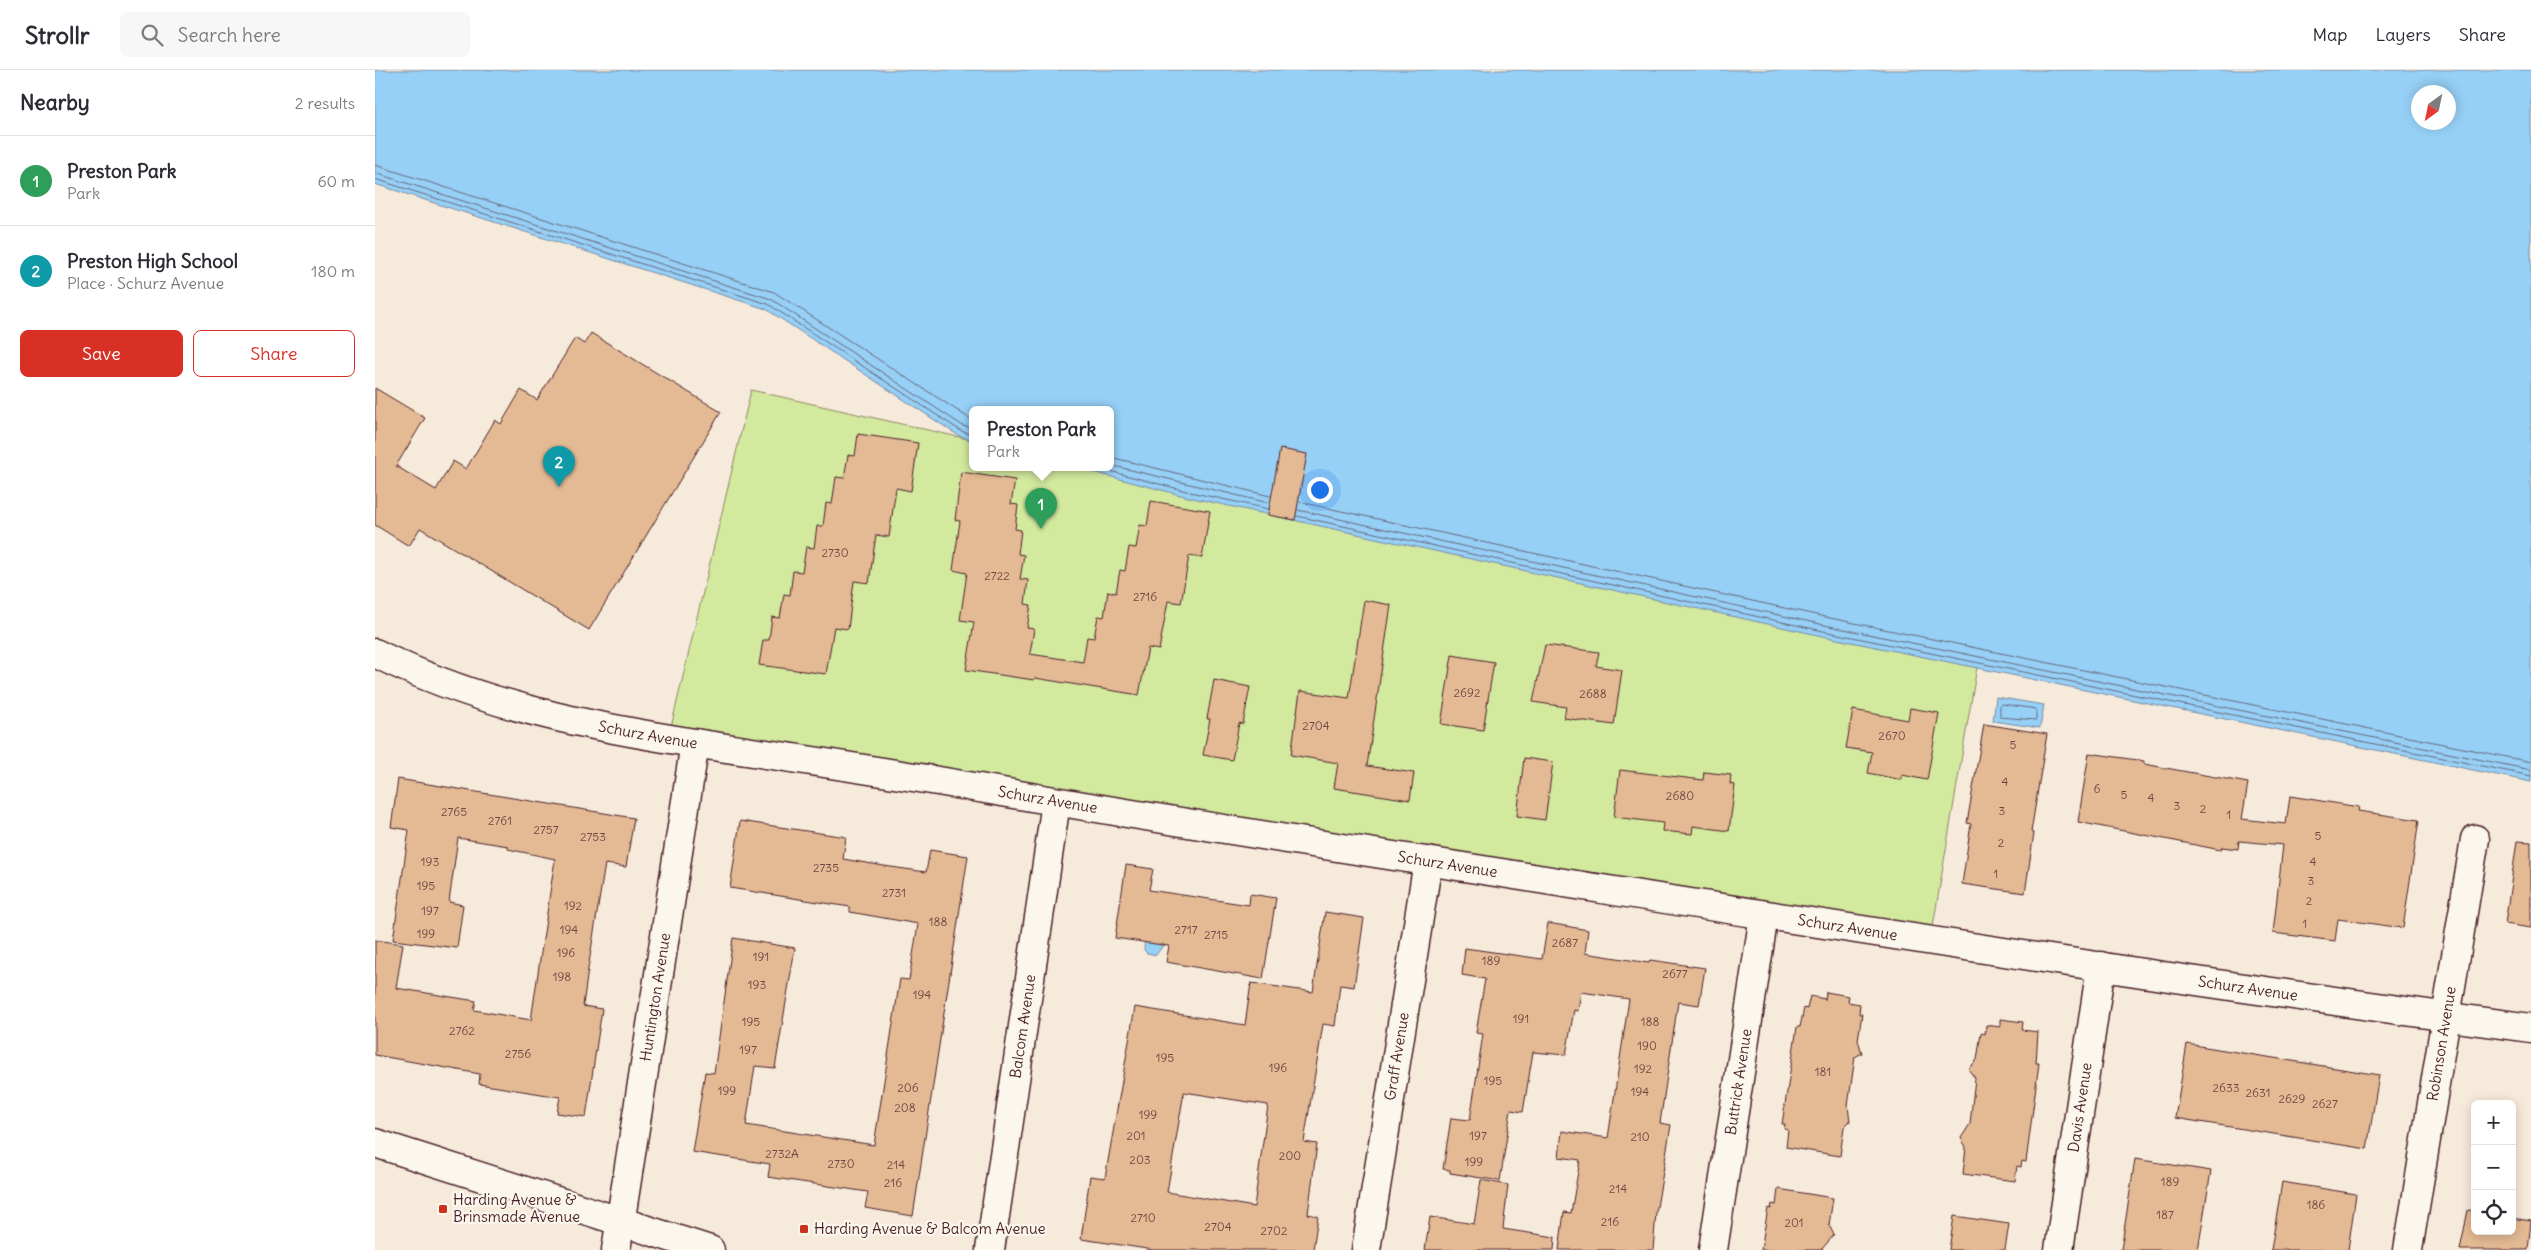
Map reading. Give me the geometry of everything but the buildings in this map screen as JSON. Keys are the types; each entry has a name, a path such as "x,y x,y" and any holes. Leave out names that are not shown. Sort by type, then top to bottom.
{"street":[{"name":"Schurz Avenue","path":"375,652 439,682 528,710 613,729 897,773 1055,802 1764,915 2445,1017 2531,1028"},
{"name":"Huntington Avenue","path":"616,1250 695,743"},
{"name":"Balcom Avenue","path":"990,1250 1055,802"},
{"name":"Robinson Avenue","path":"2408,1250 2475,839"},
{"name":"Graff Avenue","path":"1366,1250 1428,861"},
{"name":"Buttrick Avenue","path":"1713,1250 1764,915"},
{"name":"Davis Avenue","path":"2059,1250 2101,966"},
{"path":"375,1143 710,1250"}],"green space":[{"path":"751,390 969,439 969,471 1107,471 1977,667 1932,932 671,727"}],"water":[{"path":"375,70 2531,70 2531,782 1827,637 1188,497 1089,471 1114,471 1114,406 969,406 969,439 959,436 766,309 375,184"},
{"path":"1996,697 2044,705 2040,728 1993,721"},
{"path":"1146,922 1165,925 1162,947 1156,955 1147,953 1144,950"}],"place":[{"name":"Preston High School","path":"559,487"},
{"name":"Preston Park","path":"1041,529"},
{"name":"Harding Avenue & Brinsmade Avenue","path":"443,1209"},
{"name":"Harding Avenue & Balcom Avenue","path":"804,1229"}]}
